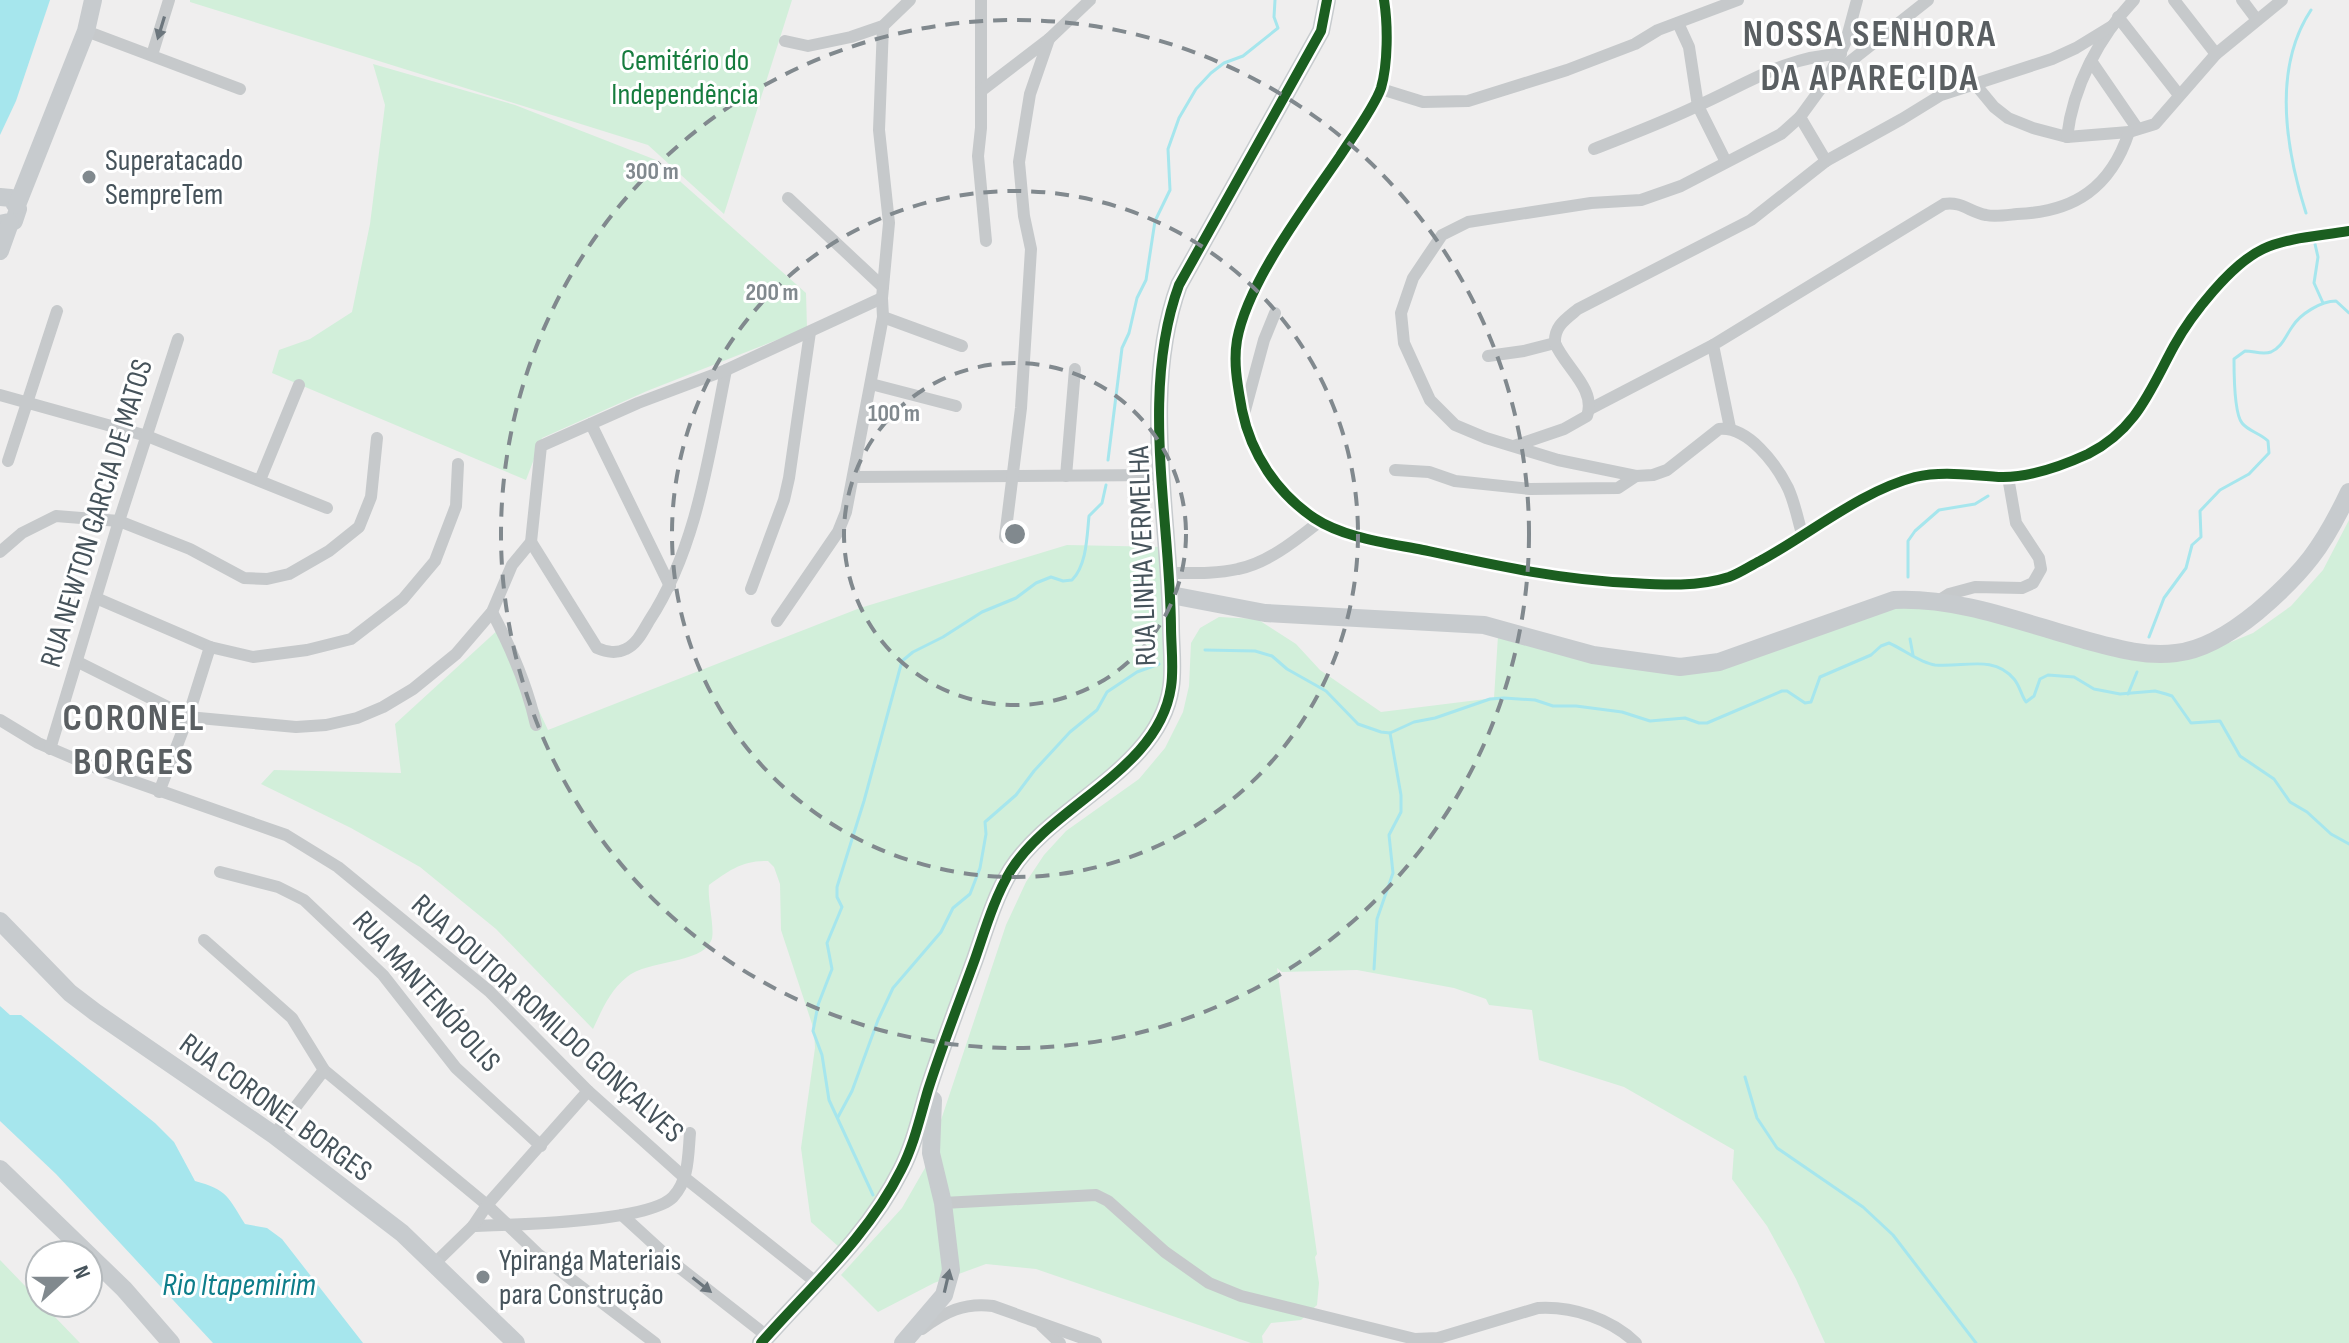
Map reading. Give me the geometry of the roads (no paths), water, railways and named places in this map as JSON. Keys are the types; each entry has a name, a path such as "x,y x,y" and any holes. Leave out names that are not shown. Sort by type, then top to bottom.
{"street":[{"path":"0,250 5,224 18,216 7,200 26,183 86,31 93,0"},
{"path":"152,55 169,0"},
{"path":"785,41 808,46 851,37 883,26 910,0"},
{"path":"981,0 978,156 986,241"},
{"path":"981,91 1049,39 1090,0"},
{"name":"RUA LINHA VERMELHA","path":"764,1339 857,1238 901,1170 934,1071 1010,872 1044,831 1120,770 1151,736 1165,712 1172,686 1171,595 1160,475 1162,355 1167,318 1179,285 1321,31 1327,0"},
{"path":"1384,0 1387,21 1381,89 1280,245 1244,312 1237,343 1236,376 1244,417 1256,453 1274,481 1294,503 1319,522 1362,537 1580,581 1670,585 1731,577 1880,489 1918,477 1952,473 2008,477 2033,473 2087,454 2136,417 2176,341 2221,281 2245,260 2281,242 2349,231"},
{"path":"1381,89 1423,102 1468,101 1567,70 1738,0"},
{"path":"1803,537 1788,488 1769,460 1746,436 1730,428 1719,429 1667,470 1636,476 1558,460 1455,425 1430,400 1404,343 1401,313 1413,278 1442,235 1468,222 1591,203 1641,200 1681,186 1781,134 1800,117 1827,80 1841,54 1857,0"},
{"path":"1827,80 1928,0"},
{"path":"2067,137 2069,119 2091,61 2115,22 2134,0"},
{"path":"2174,0 2216,54"},
{"path":"2242,0 2257,20"},
{"path":"1975,84 2008,118 2067,137 2133,130 2155,124 2216,54 2282,0"},
{"path":"1590,409 1586,391 1555,343 1554,334 1559,325 1578,309 1751,220 1826,161 1941,95 2052,59 2076,48 2115,22"},
{"path":"2115,22 2179,95"},
{"path":"1678,23 1689,47 1698,106 1726,162"},
{"path":"777,621 838,532 854,477 883,317 889,223 879,130 883,26"},
{"path":"86,31 240,89"},
{"path":"1005,537 1021,408 1031,249 1024,216 1019,162 1030,94 1049,39"},
{"path":"1594,149 1698,106 1778,66 1818,55 1841,54"},
{"path":"2091,61 2133,130"},
{"path":"1800,117 1826,161"},
{"path":"1514,446 1583,420 1590,409 1713,345 1944,204 1955,202 1987,216 2035,214 2053,211 2083,198 2109,172 2133,130"},
{"path":"788,198 883,293"},
{"path":"78,662 188,717 296,727 326,725 357,718 383,707 413,689 456,654 492,612 512,565 531,542 541,446 638,403 726,370 810,332 883,293"},
{"path":"8,461 57,311"},
{"path":"1244,417 1264,340 1275,313"},
{"path":"883,317 962,346"},
{"path":"751,589 784,500 810,332"},
{"name":"RUA NEWTON GARCIA DE MATOS","path":"50,749 178,339"},
{"path":"1488,356 1555,343"},
{"path":"1713,345 1730,428"},
{"path":"1066,476 1075,369"},
{"path":"531,542 597,648 615,652 636,642 670,586 702,487 726,370"},
{"path":"871,384 956,406"},
{"path":"260,480 299,385"},
{"path":"0,395 147,436 327,508"},
{"path":"591,424 670,586"},
{"path":"0,552 22,533 56,516 119,521 190,549 244,578 267,579 289,574 329,551 359,527 371,497 377,438"},
{"path":"96,598 210,647 253,657 307,650 351,639 403,599 435,561 456,506 458,464"},
{"path":"1395,470 1429,472 1455,481 1530,489 1618,488 1636,476"},
{"path":"854,477 1160,475"},
{"path":"1938,601 1949,594 1975,587 2022,588 2033,583 2041,569 2039,558 2016,523 2008,477"},
{"path":"1171,595 1265,613 1484,625 1593,655 1680,667 1719,662 1894,600 1938,601 2124,651 2176,653 2201,647 2250,618 2303,569 2329,534 2349,492"},
{"path":"1169,573 1241,569 1282,548 1319,522"},
{"path":"492,612 511,648 536,725"},
{"path":"159,792 188,717 210,647"},
{"name":"RUA DOUTOR ROMILDO GONÇALVES","path":"0,720 50,749 159,792 286,835 338,867 489,991 588,1091 685,1178 817,1283"},
{"name":"RUA MANTENÓPOLIS","path":"220,872 278,887 304,900 383,975 456,1068 541,1146"},
{"name":"RUA CORONEL BORGES","path":"0,921 70,993 274,1135 402,1233 516,1343"},
{"path":"204,940 292,1018 324,1070 487,1205 538,1254 655,1343"},
{"path":"274,1135 324,1070"},
{"path":"904,1342 935,1308 949,1282 951,1270 943,1203 931,1153 934,1071"},
{"path":"435,1263 473,1226 487,1205 588,1091"},
{"path":"473,1226 622,1215 663,1205 673,1197 685,1178 690,1133"},
{"path":"2,1175 124,1289 171,1343"},
{"path":"943,1203 1096,1195 1108,1201 1165,1252 1209,1283 1241,1296 1415,1339 1438,1338 1538,1308 1551,1307 1615,1325 1636,1343"},
{"path":"622,1215 764,1339"},
{"path":"904,1342 945,1313 964,1306 993,1306 1096,1343"},
{"path":"1037,1322 1060,1343"}],"water":[{"path":"0,0 50,0 16,101 0,135"},
{"name":"Rio Itapemirim","path":"0,1006 10,1015 21,1015 155,1123 174,1142 195,1181 221,1191 245,1224 267,1228 282,1239 363,1343 213,1343 56,1174 0,1121"}],"waterway":[{"path":"1108,460 1122,348 1137,298 1146,280 1155,221 1170,190 1168,149 1179,118 1196,89 1211,73 1224,63 1243,56 1278,28 1274,17 1275,0"},
{"path":"2306,213 2293,163 2286,110 2291,58 2311,10"},
{"path":"2315,244 2318,257 2314,283 2323,303"},
{"path":"2149,637 2164,598 2186,568 2192,545 2201,537 2200,511 2220,490 2249,474 2269,453 2268,441 2245,426 2239,418 2234,359 2245,351 2264,353 2275,350 2300,317 2324,303 2336,301 2349,313"},
{"path":"873,1195 829,1100 822,1055 813,1031 818,1005 832,969 827,943 842,907 837,897 837,887 902,661 982,612 1016,598 1036,583 1051,577 1072,580 1081,566 1089,516 1102,503 1106,485"},
{"path":"1908,577 1908,541 1915,531 1939,510 1975,504 1988,496"},
{"path":"1910,639 1913,655"},
{"path":"1205,650 1255,651 1272,656 1287,669 1326,691 1358,724 1390,733 1414,722 1490,699 1504,698 1622,712 1650,721 1685,718 1707,723 1782,691 1805,703 1811,702 1820,677 1871,655 1889,643 1929,664 1987,664 1997,667 2014,679 2026,702 2034,696 2040,679 2048,675 2074,677 2094,689 2120,694 2155,691 2172,696 2191,723 2220,721 2240,756 2274,779 2290,802 2349,844"},
{"path":"838,1117 852,1091 893,988 941,932 953,908 970,894 980,868 985,822 1016,795 1070,732 1097,710 1107,692 1137,672 1159,664"},
{"path":"2128,694 2137,672"},
{"path":"1374,969 1377,919 1393,873 1389,835 1401,812 1390,733"},
{"path":"1745,1077 1757,1118 1777,1148 1863,1207 1893,1235 1976,1343"}],"place":[{"name":"Superatacado SempreTem","path":"89,177"},
{"name":"Ypiranga Materiais para Construção","path":"483,1277"}],"district":[{"name":"NOSSA SENHORA DA APARECIDA","path":"1870,55"},
{"name":"CORONEL BORGES","path":"134,739"}],"park label":[{"name":"Cemitério do Independência","path":"685,77"}]}
